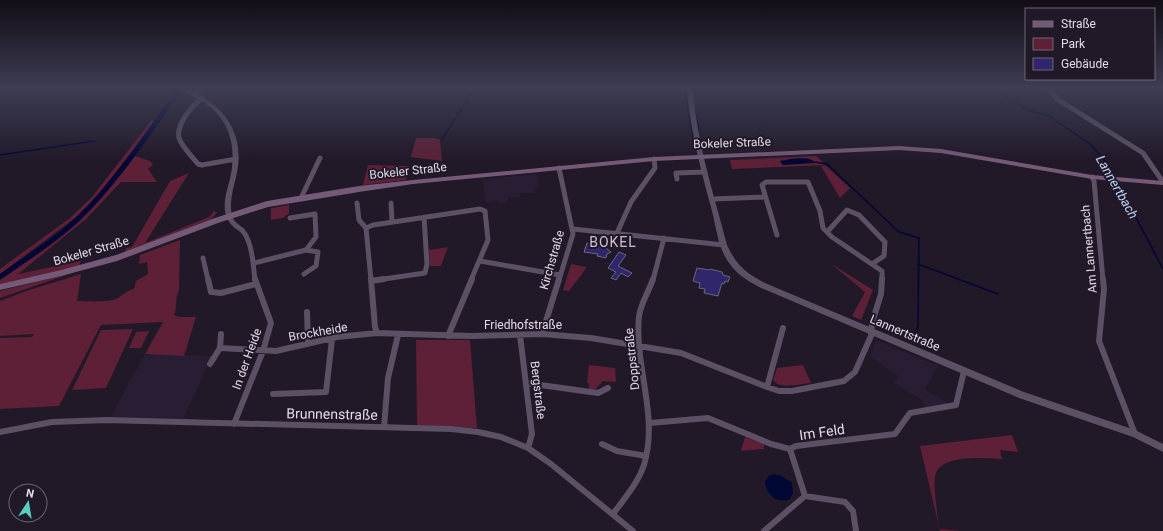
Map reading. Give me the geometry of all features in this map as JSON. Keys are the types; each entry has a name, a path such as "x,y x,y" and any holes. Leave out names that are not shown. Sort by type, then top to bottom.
{"main road":[{"name":"Bokeler Straße","path":"4,286 74,270 117,258 229,216 267,204 391,184 558,168 701,156 899,148 941,151 1092,177 1163,183"}],"street":[{"path":"187,113 179,128 179,138 198,164 236,159"},
{"path":"220,113 230,126 236,142 234,174 227,200 229,216"},
{"name":"Lannertstraße","path":"693,113 701,156 724,245 733,264 749,278 762,285 1022,395 1135,434 1163,448"},
{"path":"1079,113 1143,153 1163,183"},
{"path":"301,198 320,158"},
{"path":"617,233 631,202 655,168 654,160"},
{"name":"Kirchstraße","path":"542,334 573,234 558,168"},
{"path":"677,179 676,173 705,172"},
{"name":"Am Lannertbach","path":"1092,177 1094,181 1104,289 1099,341 1135,434"},
{"path":"777,235 762,185 766,182 808,182 820,211 823,228 872,264 884,256 885,242 859,215 848,210 828,231"},
{"path":"713,199 765,197"},
{"path":"391,202 392,222"},
{"path":"358,203 359,220 366,228 375,327 377,333"},
{"path":"366,228 392,222 480,209 485,211 488,240 448,336"},
{"path":"290,218 314,214 316,237 306,250"},
{"name":"In der Heide","path":"229,216 232,224 245,233 254,264 256,284 271,323 234,424"},
{"path":"371,281 425,273 427,264 424,218"},
{"path":"573,229 664,238 717,246 724,245"},
{"name":"Doppstraße","path":"613,514 638,477 650,441 650,423 639,344 639,315 660,262 664,238"},
{"path":"254,264 306,250 318,252 318,264 304,274"},
{"path":"203,258 211,292 221,293 256,284"},
{"path":"480,261 560,274"},
{"name":"Friedhofstraße","path":"377,333 448,336 542,334 639,344 681,353 767,387 792,391 844,382 854,372 862,358 871,336 881,294 882,275 879,269 872,264"},
{"path":"307,312 308,344"},
{"path":"767,387 783,328"},
{"name":"Brockheide","path":"220,348 276,351 332,340 340,336 368,336 377,333"},
{"path":"210,364 220,348 222,334"},
{"path":"384,427 388,378 398,335"},
{"name":"Bergstraße","path":"520,335 532,434 528,448"},
{"path":"273,394 326,392 332,340"},
{"name":"Im Feld","path":"650,423 708,418 771,444 790,449 796,446 896,434 910,413 956,405 964,371"},
{"path":"526,383 598,393 608,388"},
{"name":"Brunnenstraße","path":"0,432 38,424 74,420 456,429 478,432 501,437 528,448 633,531"},
{"path":"602,444 617,451 646,456"},
{"path":"790,449 804,496"},
{"path":"764,531 804,496 845,502 851,505 854,511 856,531"}],"shaded area":[{"path":"537,174 539,188 535,189 535,193 521,193 520,198 509,197 507,202 498,203 498,201 485,203 483,179"},
{"path":"876,340 938,366 925,389 948,403 946,406 925,408 922,400 894,383 898,376 870,357"},
{"path":"145,354 212,356 183,419 110,418"}],"green space":[{"path":"151,121 156,121 97,196 75,218 0,274 0,269 70,218 92,197"},
{"path":"416,138 435,138 440,140 442,161 411,157"},
{"path":"135,156 150,161 153,165 148,169 157,182 121,182 86,219 18,274 81,261 79,266 0,284 0,279 51,242 88,211"},
{"path":"816,156 826,165 732,169 730,160"},
{"path":"368,165 409,166 406,180 363,185"},
{"path":"821,166 826,166 850,188 840,198"},
{"path":"189,173 145,243 209,217 214,211 217,213 211,219 125,252 126,248 132,247 170,181"},
{"path":"289,205 289,213 283,218 271,220 271,208"},
{"path":"180,240 179,291 174,315 179,317 196,317 184,356 145,354 163,322 101,325 59,406 0,409 0,338 32,337 34,334 0,336 0,301 29,290 81,274 77,301 114,300 134,289 136,281 148,274 147,262 139,264 140,255"},
{"path":"448,247 441,266 430,266 429,250"},
{"path":"830,263 873,290 861,320 852,316 865,292"},
{"path":"571,264 587,267 569,291 563,290"},
{"path":"75,272 0,298 0,291"},
{"path":"133,329 106,388 72,390 101,330"},
{"path":"149,331 141,348 129,348 136,332"},
{"path":"416,340 470,340 477,428 417,426"},
{"path":"589,365 615,368 616,382 603,381 596,389 589,389 589,384 587,383"},
{"path":"803,365 811,383 785,386 776,383 773,380 777,368"},
{"path":"1012,435 1018,452 1000,450 1002,459 966,458 947,463 940,467 935,477 939,525 920,446"},
{"path":"745,437 764,444 764,449 741,451"},
{"path":"940,529 960,531 940,531"}],"water":[{"path":"790,159 810,159 815,163 783,165 780,161"},
{"path":"774,474 781,476 792,483 793,493 790,499 776,499 769,494 765,481 769,476"}],"building":[{"path":"587,243 606,247 611,252 607,254 606,258 597,256 598,254 584,252"},
{"path":"619,252 626,255 618,266 632,273 628,277 621,273 616,280 611,278 616,272 608,268"},
{"path":"697,268 722,272 723,275 730,277 728,282 725,281 724,284 722,283 718,296 704,293 705,289 699,288 700,283 693,281"}],"waterway":[{"path":"0,277 61,233 94,203 133,155 163,113"},
{"path":"442,139 459,113"},
{"path":"689,113 693,137"},
{"path":"695,113 699,130"},
{"name":"Lannertbach","path":"1037,113 1049,116 1090,144 1108,164 1163,269"},
{"path":"0,155 94,141"},
{"path":"815,162 827,164 899,232 919,238 919,264"},
{"path":"914,342 918,325 919,264"},
{"path":"919,264 998,294"}],"district":[{"name":"BOKEL","path":"613,242"}]}
